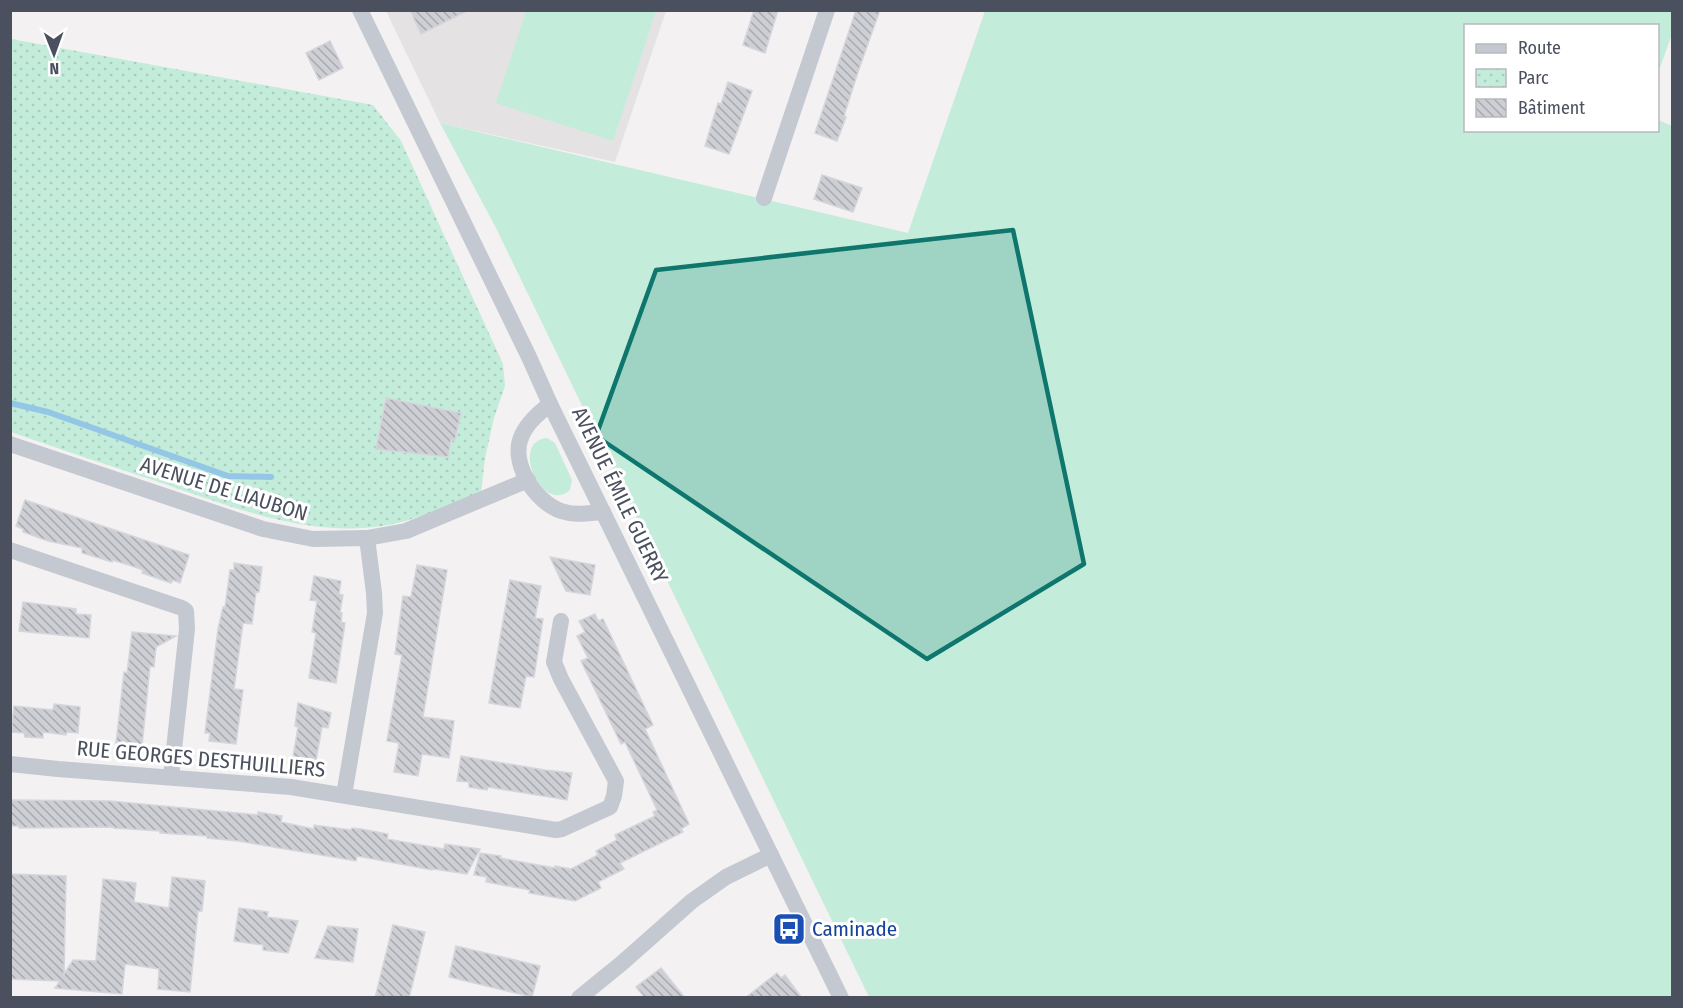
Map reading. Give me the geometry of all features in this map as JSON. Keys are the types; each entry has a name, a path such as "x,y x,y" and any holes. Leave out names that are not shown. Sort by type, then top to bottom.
{"street":[{"name":"AVENUE ÉMILE GUERRY","path":"360,10 841,998"},
{"path":"764,198 827,10"},
{"path":"550,404 531,421 519,441 522,466 528,480 545,502 560,510 577,515 603,512"},
{"name":"AVENUE DE LIAUBON","path":"10,444 263,529 313,539 367,538 406,531 528,480"},
{"name":"RUE GEORGES DESTHUILLIERS","path":"10,764 291,787 344,795 375,613 367,538"},
{"path":"10,550 186,611 187,629 171,777"},
{"path":"344,795 556,830 610,807 616,781 554,662 561,621"},
{"path":"579,998 692,902 726,877 771,855"}],"highlighted area":[{"path":"1013,230 1084,564 927,659 596,436 656,270"}],"shaded area":[{"path":"386,11 666,11 615,162 440,123"}],"green space":[{"path":"526,11 656,11 613,141 496,103"},
{"path":"985,11 1672,11 1672,34 1659,70 1659,24 1464,24 1464,132 1659,132 1659,120 1672,126 1672,997 869,997 496,228 440,123 908,233"},
{"path":"11,39 373,105 401,141 503,364 505,386 494,418 485,458 481,493 395,524 354,528 299,524 244,511 11,432"},
{"path":"547,438 555,443 572,480 570,490 559,495 549,493 540,485 530,462 531,451 536,442"}],"building":[{"path":"410,10 469,10 421,34"},
{"path":"754,10 778,10 765,53 743,45"},
{"path":"856,10 880,10 837,141 815,133"},
{"path":"330,41 343,68 319,80 306,53"},
{"path":"728,82 752,91 729,154 705,146 718,103 721,104"},
{"path":"822,175 862,188 853,212 814,199"},
{"path":"386,398 461,413 455,440 451,440 448,457 376,449"},
{"path":"25,500 189,555 180,583 173,580 171,583 142,573 143,570 129,565 82,553 82,548 48,541 23,532 23,529 16,526"},
{"path":"550,557 595,565 590,595 566,591"},
{"path":"234,563 262,567 252,624 243,623 234,689 243,690 236,744 209,741 210,733 205,733 218,629 223,607 225,607 230,570 234,570"},
{"path":"417,565 447,570 423,717 454,721 449,758 422,754 418,776 394,772 399,743 387,741 402,655 395,654 403,596 411,597"},
{"path":"314,576 341,581 339,594 343,595 340,612 342,613 341,622 345,623 336,683 309,678 316,633 312,632 317,601 310,600"},
{"path":"510,580 541,586 535,618 543,619 534,677 526,676 520,708 489,703"},
{"path":"23,602 76,609 76,614 91,615 89,638 19,631"},
{"path":"595,614 598,621 603,619 653,725 645,729 689,824 681,829 683,832 620,863 624,869 598,882 601,888 575,901 486,882 487,877 474,875 480,853 571,869 598,855 596,851 617,840 615,835 655,816 653,812 657,810 625,742 621,744 581,661 588,658 577,636 585,632 579,621"},
{"path":"132,632 176,636 156,647 154,667 150,666 142,746 116,743 124,672 127,673"},
{"path":"298,703 331,713 328,728 322,727 316,760 293,757 298,727 295,726"},
{"path":"54,704 80,707 78,733 67,732 66,735 43,732 43,738 25,737 24,733 11,732 14,706 53,710"},
{"path":"461,756 572,773 567,800 488,787 487,790 469,787 469,782 457,781"},
{"path":"10,800 110,801 258,815 258,812 282,816 281,822 314,829 314,825 351,830 352,828 361,829 388,834 387,839 444,849 445,844 480,849 467,874 357,856 356,861 207,838 207,836 160,833 160,831 114,827 19,828 19,826 10,826"},
{"path":"10,874 66,876 64,974 73,960 96,961 103,879 136,883 134,902 169,908 172,877 205,881 202,911 198,911 190,992 158,989 159,969 125,964 122,994 55,988 60,981 10,979"},
{"path":"239,908 268,912 267,917 298,921 288,953 263,950 263,945 234,941"},
{"path":"393,925 425,932 414,978 409,998 375,998"},
{"path":"328,926 358,929 353,962 315,958"},
{"path":"456,946 540,966 532,997 449,977"},
{"path":"661,968 685,998 645,998 636,987"},
{"path":"777,973 781,978 785,975 802,998 745,998"}],"waterway":[{"path":"10,403 48,412 228,476 271,477"}],"place":[{"name":"Caminade","path":"789,929"}]}
